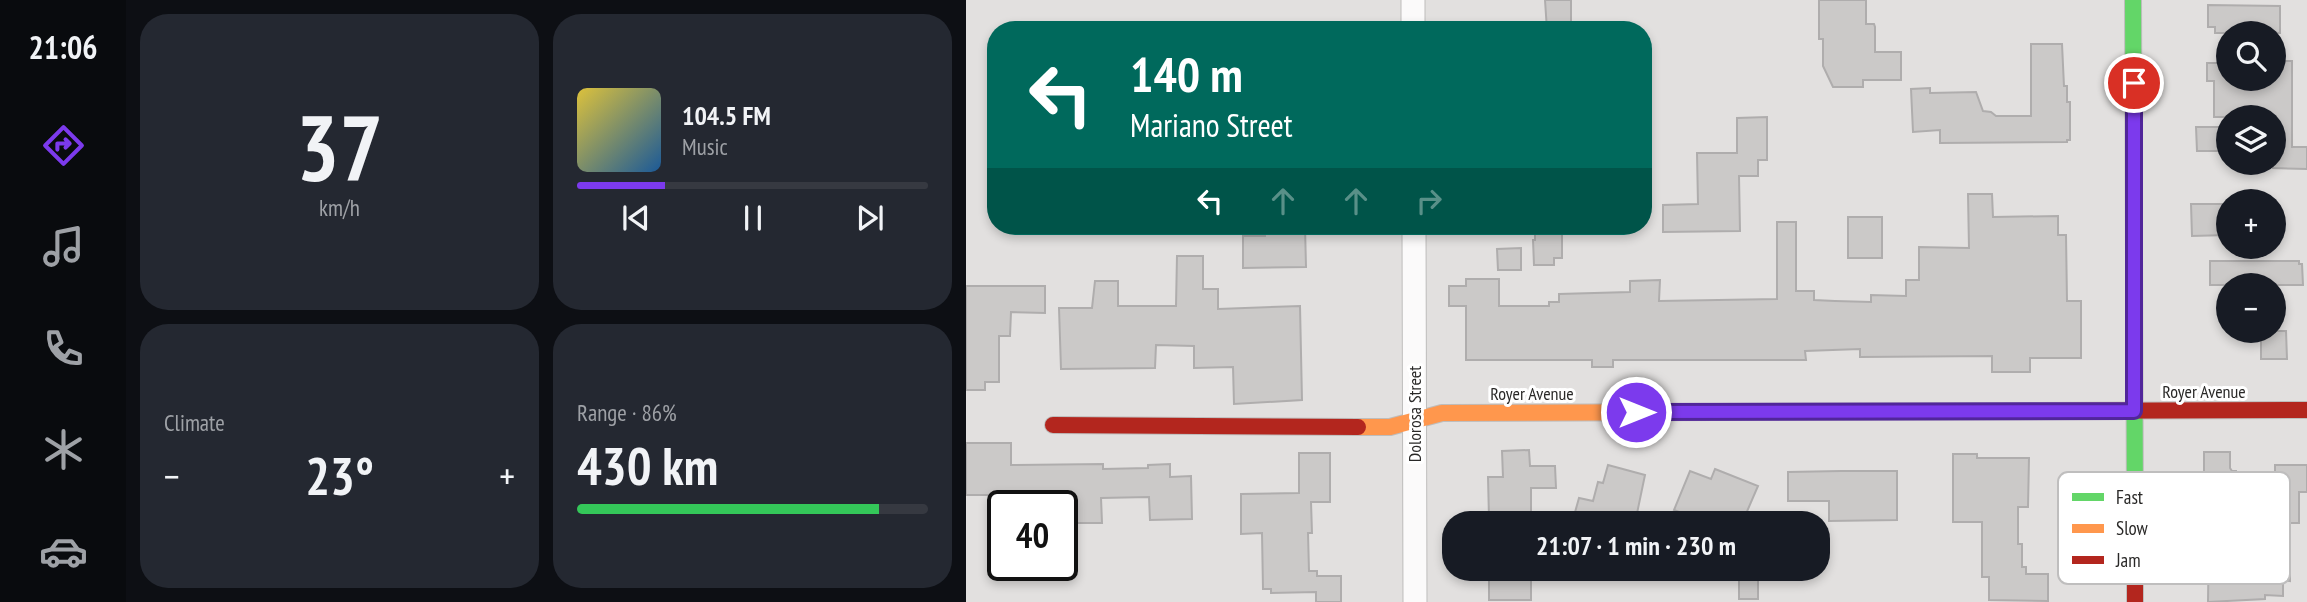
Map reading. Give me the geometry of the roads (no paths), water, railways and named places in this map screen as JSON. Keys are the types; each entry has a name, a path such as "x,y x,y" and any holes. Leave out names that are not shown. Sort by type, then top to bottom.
{"street":[{"path":"1413,0 1413,21"},
{"path":"2133,0 2134,472"},
{"name":"Dolorosa Street","path":"1413,235 1415,602"},
{"name":"Royer Avenue","path":"1053,425 1390,427 1442,413 2307,410"},
{"path":"2135,584 2135,602"}]}
